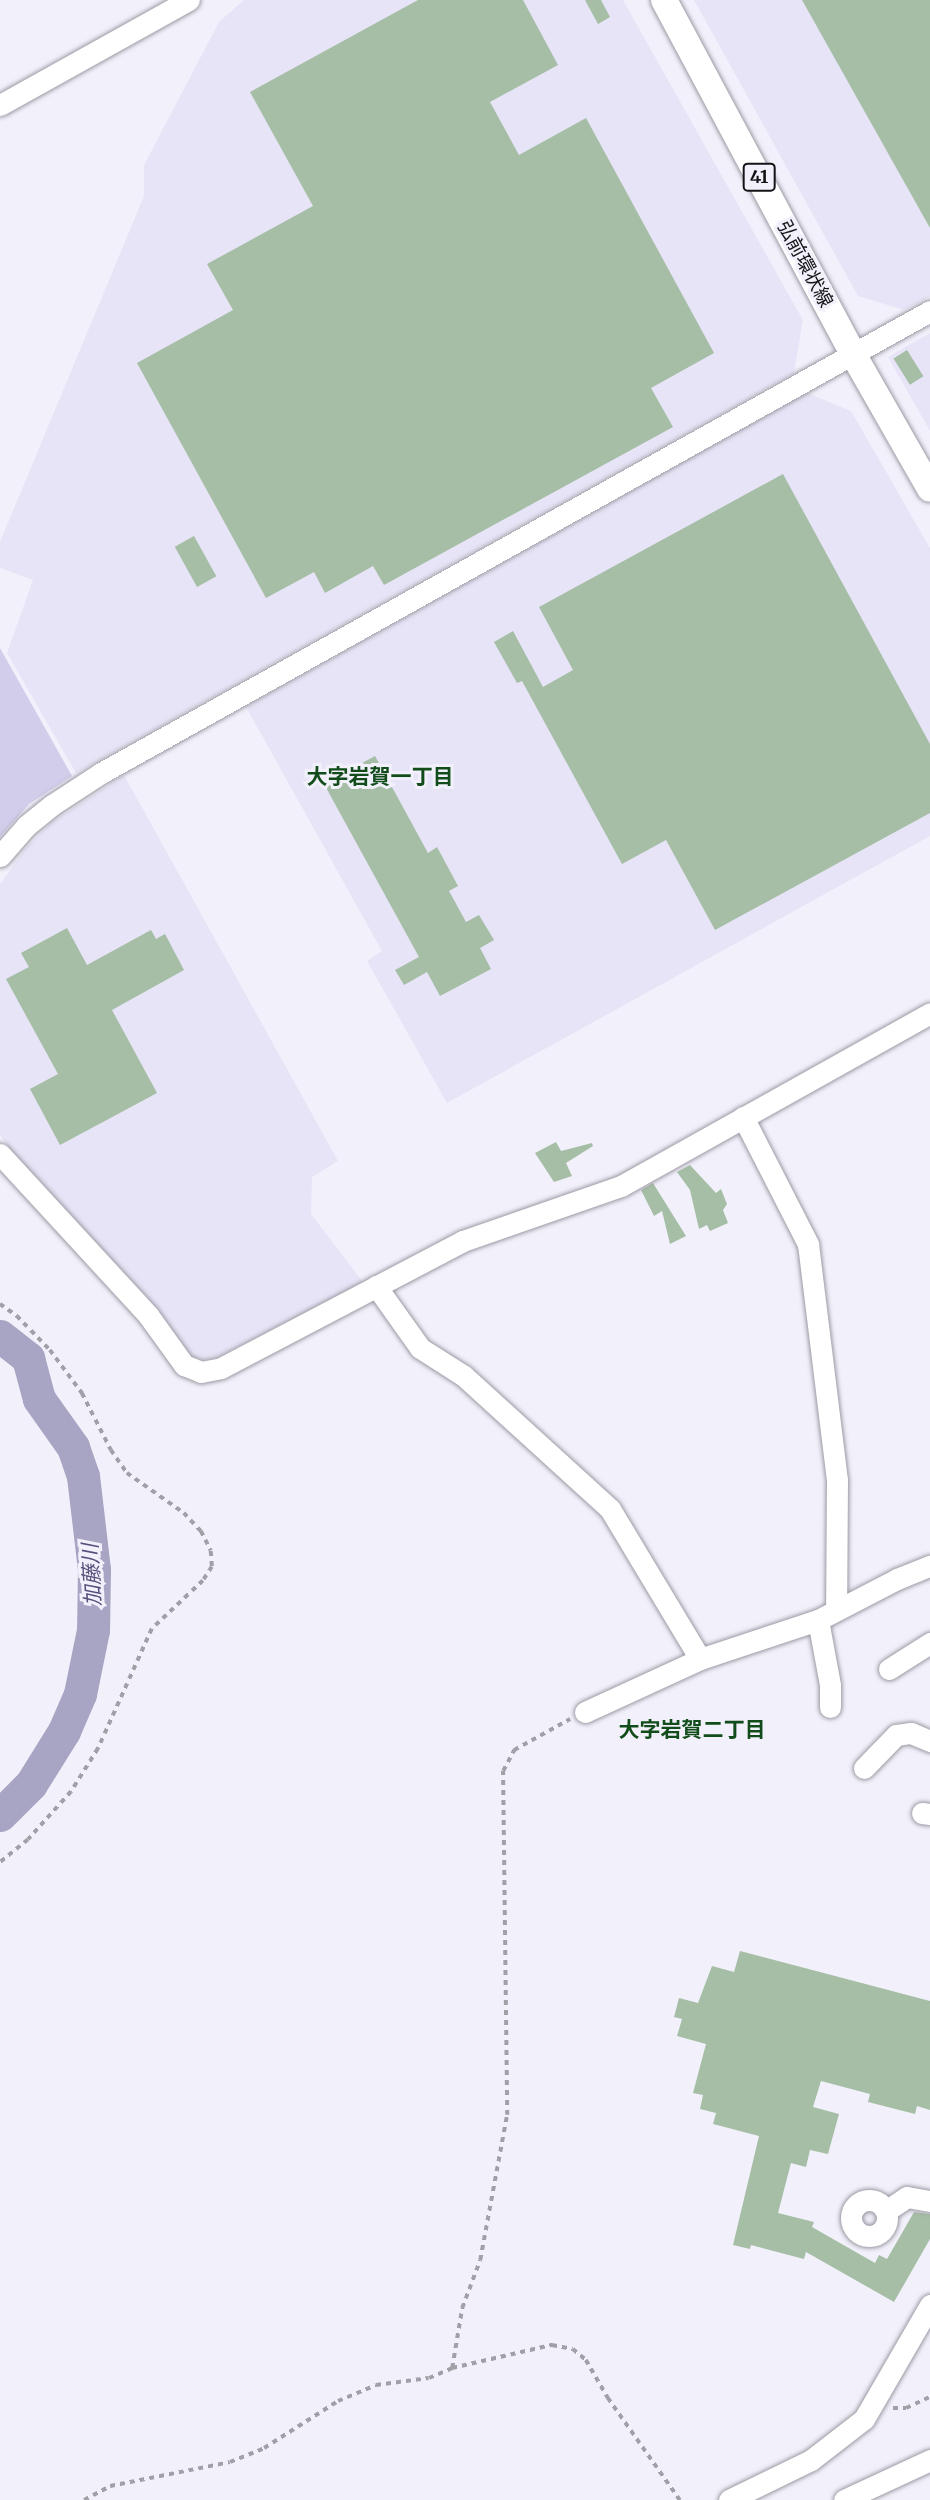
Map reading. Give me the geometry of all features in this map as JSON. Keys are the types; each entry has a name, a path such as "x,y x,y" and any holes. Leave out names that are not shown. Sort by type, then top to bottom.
{"main road":[{"name":"弘前環状線","path":"664,0 853,354 930,489"}],"street":[{"path":"0,105 189,0"},
{"path":"0,856 26,826 52,805 101,773 930,311"},
{"path":"0,1154 148,1315 184,1365 201,1372 221,1368 463,1241 621,1186 930,1013"},
{"path":"743,1117 808,1244 837,1480 827,1615 830,1707"},
{"path":"376,1286 420,1348 464,1376 610,1508 700,1659"},
{"path":"585,1712 700,1659 827,1615 930,1566"},
{"path":"889,1669 930,1643"},
{"path":"864,1768 896,1735 911,1733 930,1741"},
{"path":"886,2211 907,2197 930,2202"},
{"path":"729,2500 810,2460 864,2420 930,2305"},
{"path":"844,2500 930,2460"}],"path":[{"path":"0,1304 18,1316 50,1350 82,1393 111,1450 127,1474 184,1513 201,1531 211,1551 212,1567 203,1581 152,1629 97,1749 71,1792 28,1840 0,1863"},
{"path":"452,2368 461,2308 480,2260 508,2115 503,1771 514,1750 585,1712"},
{"path":"84,2500 110,2486 230,2462 264,2448 338,2401 376,2385 429,2378 452,2368 552,2345 573,2349 586,2360 608,2398 680,2500"},
{"path":"875,2400 888,2408 906,2408 930,2397"}],"shaded area":[{"path":"244,0 623,0 803,320 794,373 76,773 7,653 33,580 0,568 0,542 144,196 144,165 219,22"},
{"path":"694,0 930,0 930,296 904,310 858,296"},
{"path":"930,333 930,431 888,357"},
{"path":"807,393 851,411 930,548 930,836 447,1103 367,961 382,951 246,707"},
{"path":"0,648 72,776 29,804 0,837"},
{"path":"124,775 338,1161 312,1177 311,1214 363,1282 220,1356 208,1359 189,1358 146,1296 18,1160 0,1135 0,884 26,848 51,823"}],"building":[{"path":"418,0 523,0 558,65 490,102 519,155 586,118 714,353 651,388 673,427 384,585 373,566 325,593 314,572 266,598 137,363 233,310 207,264 313,206 250,92"},
{"path":"585,0 601,0 610,17 598,24"},
{"path":"802,0 930,0 930,228"},
{"path":"907,350 923,376 910,385 893,358"},
{"path":"783,474 930,744 930,813 715,930 666,840 622,864 522,681 517,683 494,642 513,631 543,687 573,670 539,607"},
{"path":"194,536 216,576 197,587 175,547"},
{"path":"375,756 428,853 437,847 458,886 449,891 466,922 479,915 494,940 480,948 491,969 440,996 427,972 404,985 395,970 419,957 324,784"},
{"path":"67,928 87,965 151,930 156,939 165,934 184,970 112,1010 157,1093 60,1145 30,1089 58,1074 6,979 29,967 21,953"},
{"path":"556,1142 561,1151 592,1143 593,1146 566,1163 572,1176 554,1182 535,1153"},
{"path":"690,1165 716,1193 721,1189 727,1204 723,1210 728,1223 710,1231 707,1225 699,1229 690,1190 677,1172"},
{"path":"653,1183 686,1236 670,1244 662,1211 654,1216 641,1190"},
{"path":"740,1951 930,2001 930,2110 917,2106 915,2114 868,2102 870,2094 821,2081 813,2107 839,2114 828,2154 810,2150 806,2167 791,2163 778,2213 814,2222 812,2227 875,2263 879,2255 887,2259 914,2212 930,2214 930,2239 894,2302 806,2252 804,2259 751,2245 750,2249 733,2245 759,2136 713,2124 716,2113 700,2109 703,2095 693,2093 706,2044 677,2036 682,2019 674,2017 679,1998 698,2003 712,1966 734,1972"}],"waterway":[{"name":"加藤川","path":"0,1336 28,1358 39,1399 73,1447 83,1476 94,1569 93,1630 80,1694 64,1731 31,1784 0,1815"}],"district":[{"name":"大字岩賀一丁目","path":"380,777"},
{"name":"大字岩賀二丁目","path":"692,1730"}]}
